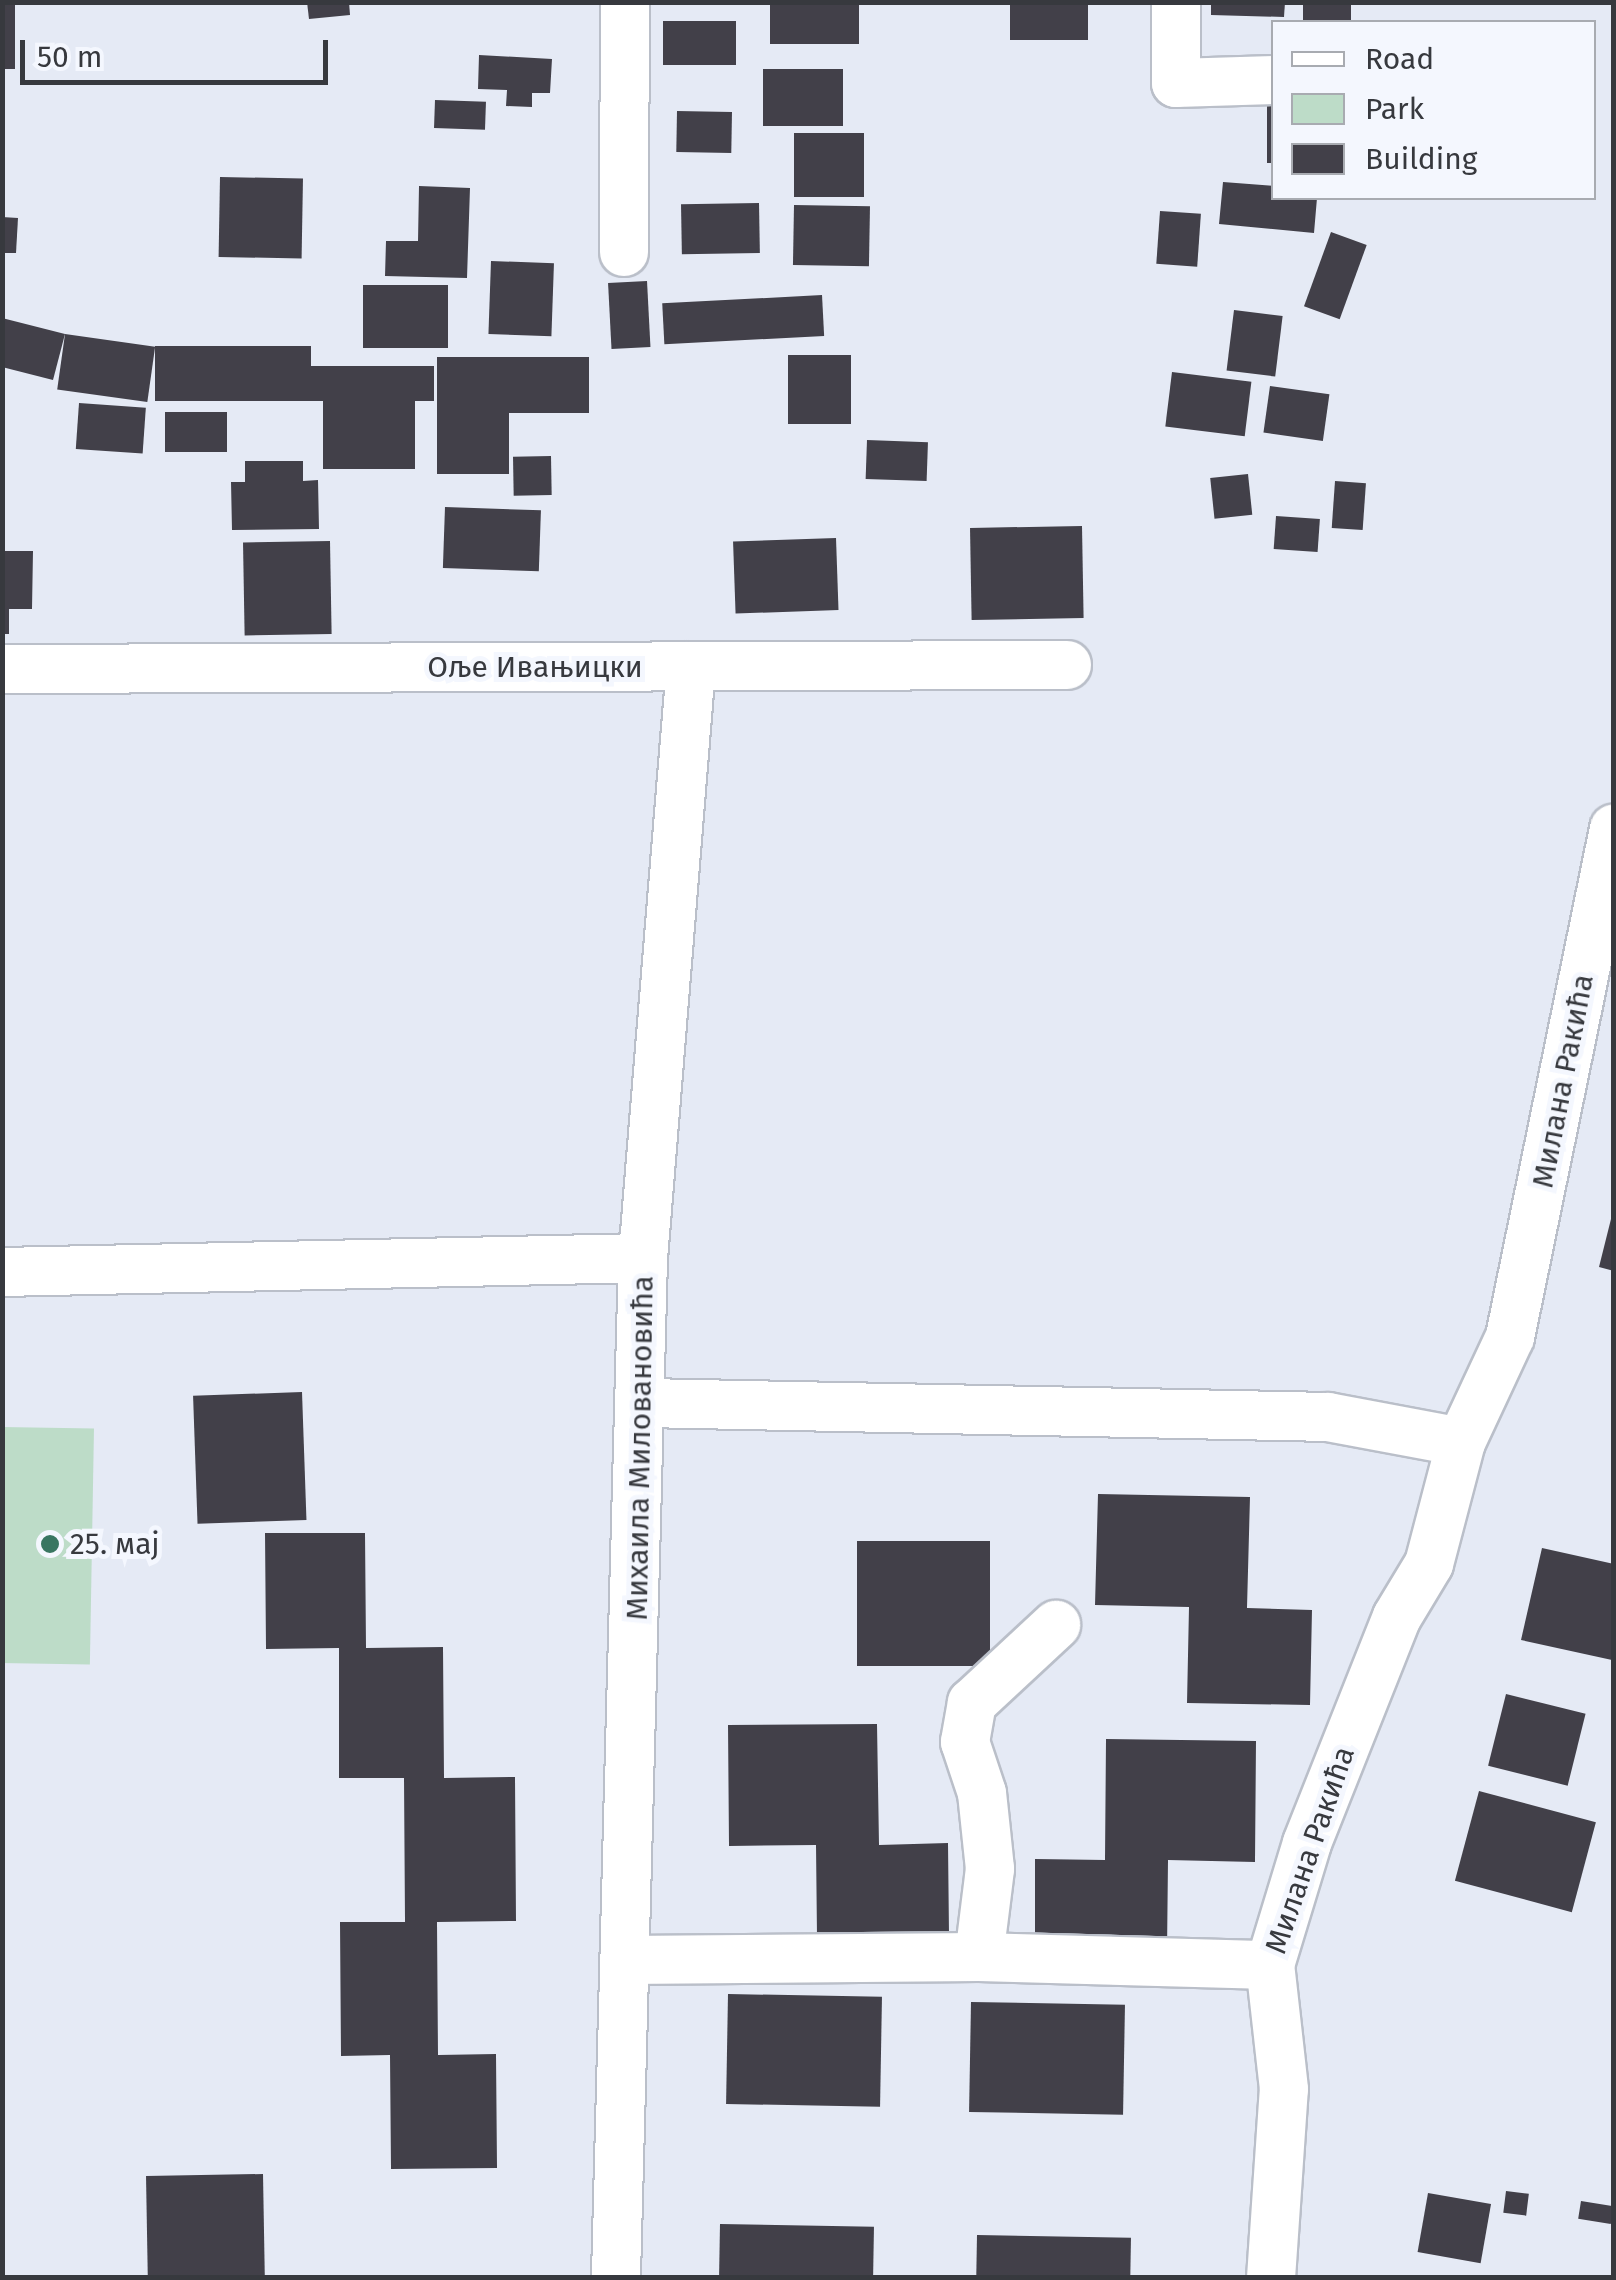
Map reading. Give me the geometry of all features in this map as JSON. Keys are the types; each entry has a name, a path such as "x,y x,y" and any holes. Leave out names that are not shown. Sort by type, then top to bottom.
{"street":[{"path":"624,252 625,2"},
{"path":"1176,2 1176,83 1271,80"},
{"name":"Оље Ивањицки","path":"2,669 1067,665"},
{"path":"643,1258 691,666"},
{"name":"Милана Ракића","path":"1271,2278 1284,2089 1270,1966 1314,1826 1397,1616 1429,1564 1460,1442 1510,1337 1614,829"},
{"name":"Михаила Миловановића","path":"2,1272 643,1258 645,1403 616,2278"},
{"path":"645,1403 1309,1416 1460,1442"},
{"path":"979,1956 990,1868 982,1793 965,1742 972,1702 1056,1625"},
{"path":"626,1960 979,1956 1270,1966"}],"green space":[{"name":"25. мај","path":"2,1427 94,1429 90,1665 2,1663"}],"building":[{"path":"2,2 15,2 15,69 2,69"},
{"path":"307,2 349,2 350,15 309,19"},
{"path":"770,2 859,2 859,44 770,44"},
{"path":"1010,2 1088,2 1088,40 1010,40"},
{"path":"1211,2 1285,2 1284,17 1211,15"},
{"path":"1303,2 1351,2 1351,20 1303,20"},
{"path":"663,21 736,21 736,65 663,65"},
{"path":"479,55 552,59 550,93 532,93 532,107 506,106 507,90 478,89"},
{"path":"763,69 843,69 843,126 763,126"},
{"path":"1267,90 1271,90 1271,163 1267,163"},
{"path":"435,100 486,102 485,130 434,128"},
{"path":"677,111 732,112 731,153 676,152"},
{"path":"794,133 864,133 864,197 794,197"},
{"path":"220,177 303,178 302,258 219,257"},
{"path":"1223,182 1271,186 1271,200 1317,200 1314,233 1219,224"},
{"path":"419,186 470,188 467,278 385,276 386,241 418,241"},
{"path":"759,203 760,253 682,254 681,204"},
{"path":"794,205 870,206 869,266 793,265"},
{"path":"1160,211 1201,214 1197,267 1156,264"},
{"path":"2,217 18,218 16,253 2,253"},
{"path":"1331,232 1367,245 1340,319 1304,306"},
{"path":"491,261 554,263 551,336 488,334"},
{"path":"647,281 650,347 612,349 608,283"},
{"path":"363,285 448,285 448,348 363,348"},
{"path":"822,295 824,336 664,344 662,303"},
{"path":"1234,310 1283,316 1275,377 1227,371"},
{"path":"2,318 65,334 53,380 2,367"},
{"path":"65,334 155,347 147,402 57,389"},
{"path":"155,346 311,346 311,366 434,366 434,401 415,401 415,469 323,469 323,401 155,401"},
{"path":"788,355 851,355 851,424 788,424"},
{"path":"437,357 589,357 589,413 509,413 509,474 437,474"},
{"path":"1172,372 1251,382 1245,436 1165,427"},
{"path":"1270,386 1329,394 1323,441 1263,433"},
{"path":"79,403 146,408 143,454 76,449"},
{"path":"165,412 227,412 227,452 165,452"},
{"path":"867,440 928,442 927,481 866,479"},
{"path":"551,456 552,495 514,496 513,457"},
{"path":"245,461 303,461 303,481 318,480 319,529 232,530 231,482 245,482"},
{"path":"1248,474 1252,515 1214,519 1210,478"},
{"path":"1335,481 1366,483 1363,530 1332,528"},
{"path":"445,507 541,510 539,571 443,568"},
{"path":"1276,516 1320,519 1318,552 1274,549"},
{"path":"1082,526 1084,618 972,620 970,528"},
{"path":"836,538 839,610 736,614 733,542"},
{"path":"330,541 332,634 245,636 243,543"},
{"path":"2,551 33,551 32,609 9,609 9,634 2,634"},
{"path":"1614,1215 1614,1271 1599,1267"},
{"path":"302,1392 306,1520 198,1524 193,1396"},
{"path":"1098,1494 1250,1497 1247,1608 1312,1610 1310,1705 1187,1703 1189,1607 1095,1605"},
{"path":"265,1533 365,1533 366,1648 443,1647 444,1778 515,1777 516,1921 437,1922 438,2055 496,2054 497,2168 391,2169 390,2055 341,2056 340,1922 405,1922 404,1778 339,1778 339,1648 266,1649"},
{"path":"857,1541 990,1541 990,1666 857,1666"},
{"path":"1542,1548 1614,1564 1612,1660 1521,1640"},
{"path":"1506,1694 1586,1714 1568,1786 1488,1766"},
{"path":"877,1724 879,1845 948,1843 949,1935 817,1937 816,1845 729,1846 728,1725"},
{"path":"1106,1739 1256,1741 1255,1862 1168,1860 1167,1952 1035,1950 1035,1859 1105,1860"},
{"path":"1479,1791 1596,1822 1572,1912 1455,1881"},
{"path":"728,1994 882,1997 880,2107 726,2104"},
{"path":"971,2002 1125,2005 1123,2115 969,2112"},
{"path":"263,2174 265,2278 148,2278 146,2176"},
{"path":"1506,2191 1529,2194 1526,2216 1503,2213"},
{"path":"1428,2193 1491,2204 1481,2263 1418,2252"},
{"path":"1581,2201 1614,2206 1611,2224 1578,2219"},
{"path":"720,2224 874,2227 873,2278 719,2278"},
{"path":"977,2235 1131,2238 1130,2278 976,2278"}],"place":[{"name":"25. мај","path":"50,1544"}]}
